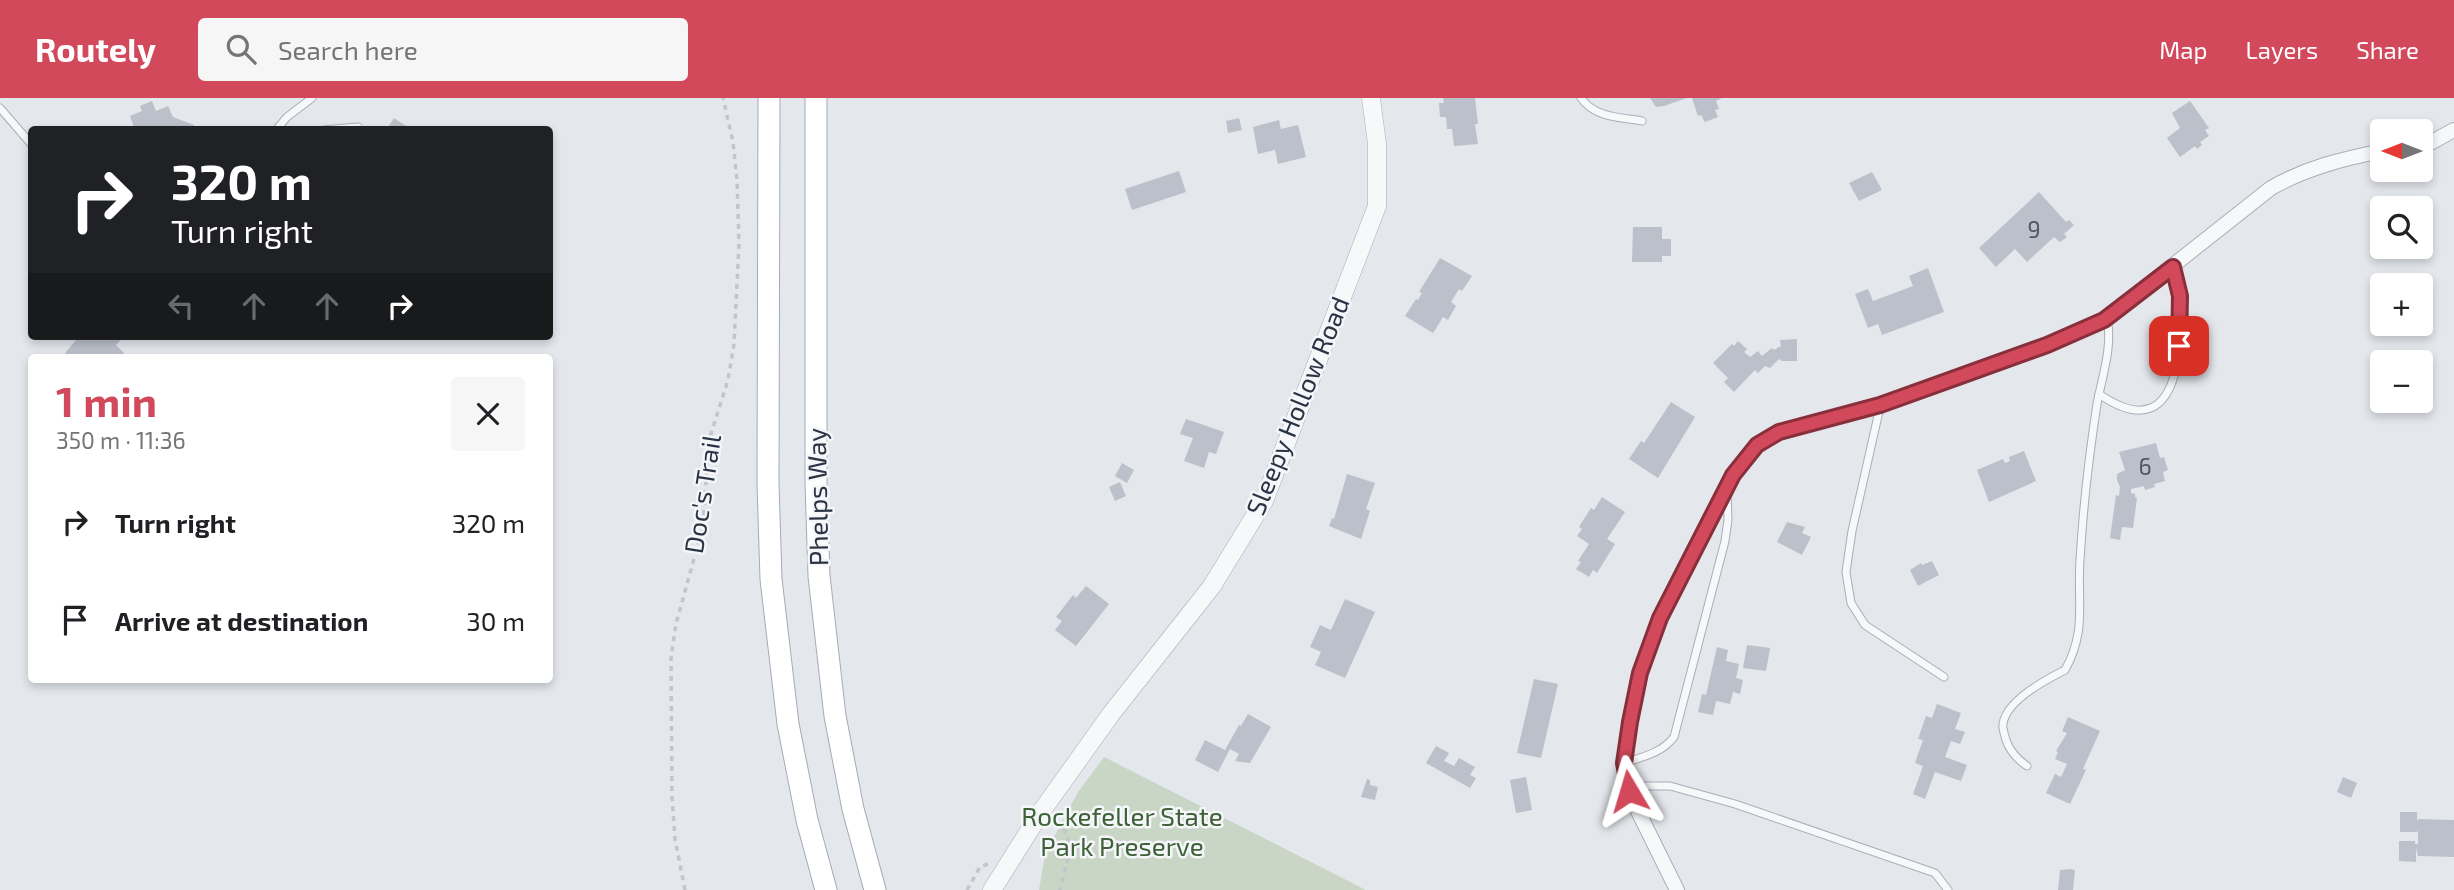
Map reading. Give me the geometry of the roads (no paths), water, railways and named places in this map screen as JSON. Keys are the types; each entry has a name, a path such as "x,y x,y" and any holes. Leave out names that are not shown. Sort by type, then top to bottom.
{"main road":[{"name":"Phelps Way","path":"769,98 768,484 771,579 788,724 807,820 826,890"},
{"name":"Phelps Way","path":"816,98 816,484 819,576 825,646 837,728 853,809 875,890"}],"street":[{"name":"Sleepy Hollow Road","path":"992,890 1041,812 1102,725 1212,586 1264,501 1377,206 1377,144 1371,98"},
{"path":"2433,141 2454,130"},
{"path":"1677,890 1629,791 1624,763 1630,722 1640,673 1660,618 1733,475 1757,445 1779,432 1880,405 2047,345 2107,318 2262,194 2294,175 2337,160 2370,153"}],"lane":[{"path":"279,126 312,98"},
{"path":"1581,98 1591,109 1604,116 1642,121"},
{"path":"0,108 28,140"},
{"path":"2099,394 2117,406 2131,410 2155,406 2169,393 2179,346 2180,296 2173,267"},
{"path":"2027,766 2017,759 2008,744 2003,724 2008,710 2024,695 2046,679 2065,670 2077,643 2080,631 2078,596 2081,540 2099,394 2107,354 2107,318"},
{"path":"1880,405 1846,572 1851,603 1865,625 1944,677"},
{"path":"1624,763 1659,751 1674,737 1725,541 1728,520 1727,487"},
{"path":"1629,791 1657,785 1670,786 1735,804 1935,873 1948,890"}],"park label":[{"name":"Rockefeller State Park Preserve","path":"1122,832"}]}
